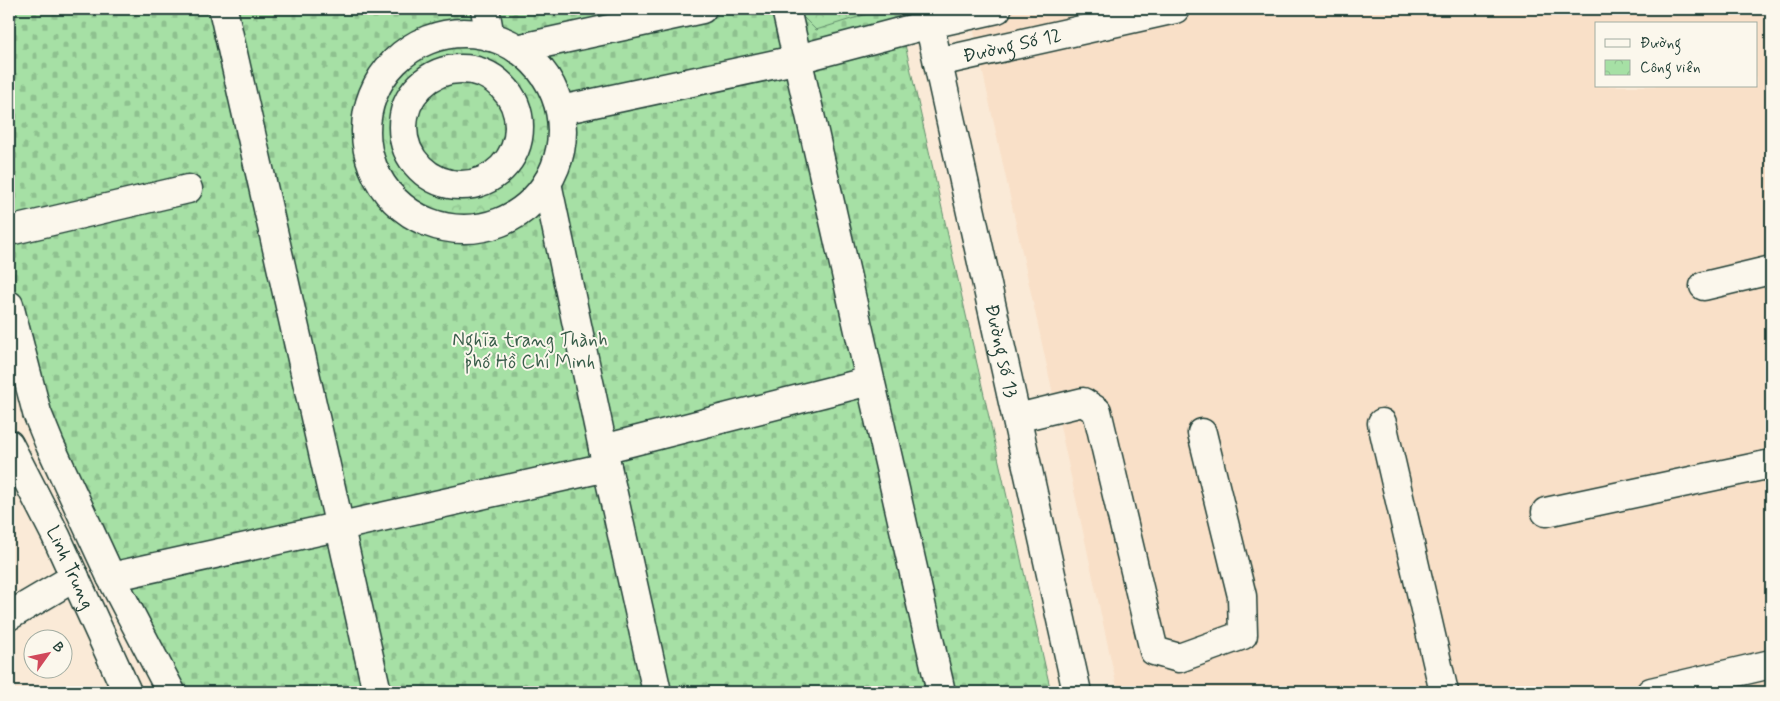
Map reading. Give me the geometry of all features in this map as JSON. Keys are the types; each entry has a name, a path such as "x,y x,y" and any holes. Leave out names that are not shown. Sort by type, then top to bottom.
{"street":[{"path":"223,9 339,527 378,692"},
{"path":"485,9 490,37"},
{"path":"517,49 702,9"},
{"path":"786,9 941,692"},
{"name":"Đường Số 12","path":"561,110 797,59 928,16 997,9"},
{"name":"Đường Số 12","path":"938,62 1176,9"},
{"name":"Đường số 13","path":"928,16 1077,692"},
{"path":"469,32 500,39 517,49 526,55 547,78 561,110 562,140 554,173 534,200 507,220 475,229 442,227 411,213 386,190 371,160 366,127 372,96 387,69 410,48 438,36 469,32"},
{"path":"452,69 473,69 491,77 506,90 516,106 518,118 517,142 510,159 497,173 481,182 463,185 445,182 429,174 415,162 406,144 403,124 407,105 418,87 433,75 452,69"},
{"path":"547,183 657,692"},
{"path":"9,231 188,189"},
{"path":"1704,286 1771,270"},
{"path":"9,305 37,413 111,577 170,692"},
{"path":"111,577 339,527 605,458 870,382"},
{"path":"1017,418 1083,402 1097,411 1154,651 1179,658 1243,636 1242,596 1202,433"},
{"path":"1382,423 1444,692"},
{"name":"Linh Trung","path":"9,444 56,536 127,692"},
{"path":"1546,512 1771,464"},
{"path":"9,616 74,577"},
{"path":"1651,692 1771,664"}],"shaded area":[{"path":"969,9 1771,9 1771,692 1118,692"}],"green space":[{"name":"Nghĩa trang Thành phố Hồ Chí Minh","path":"9,9 897,9 1051,692 157,692 9,374"},
{"path":"799,9 878,9 877,11 816,30 800,14"},
{"path":"469,44 496,51 520,68 531,80 539,93 544,108 547,139 545,155 539,171 516,199 498,210 478,216 448,217 422,209 400,192 384,170 376,144 375,117 384,91 407,63 421,53 437,46","holes":["452,69 471,69 483,72 493,78 509,95 517,117 517,141 508,161 491,176 471,183 452,183 435,177 420,166 410,152 404,134 405,115 417,89 431,77"]}]}
